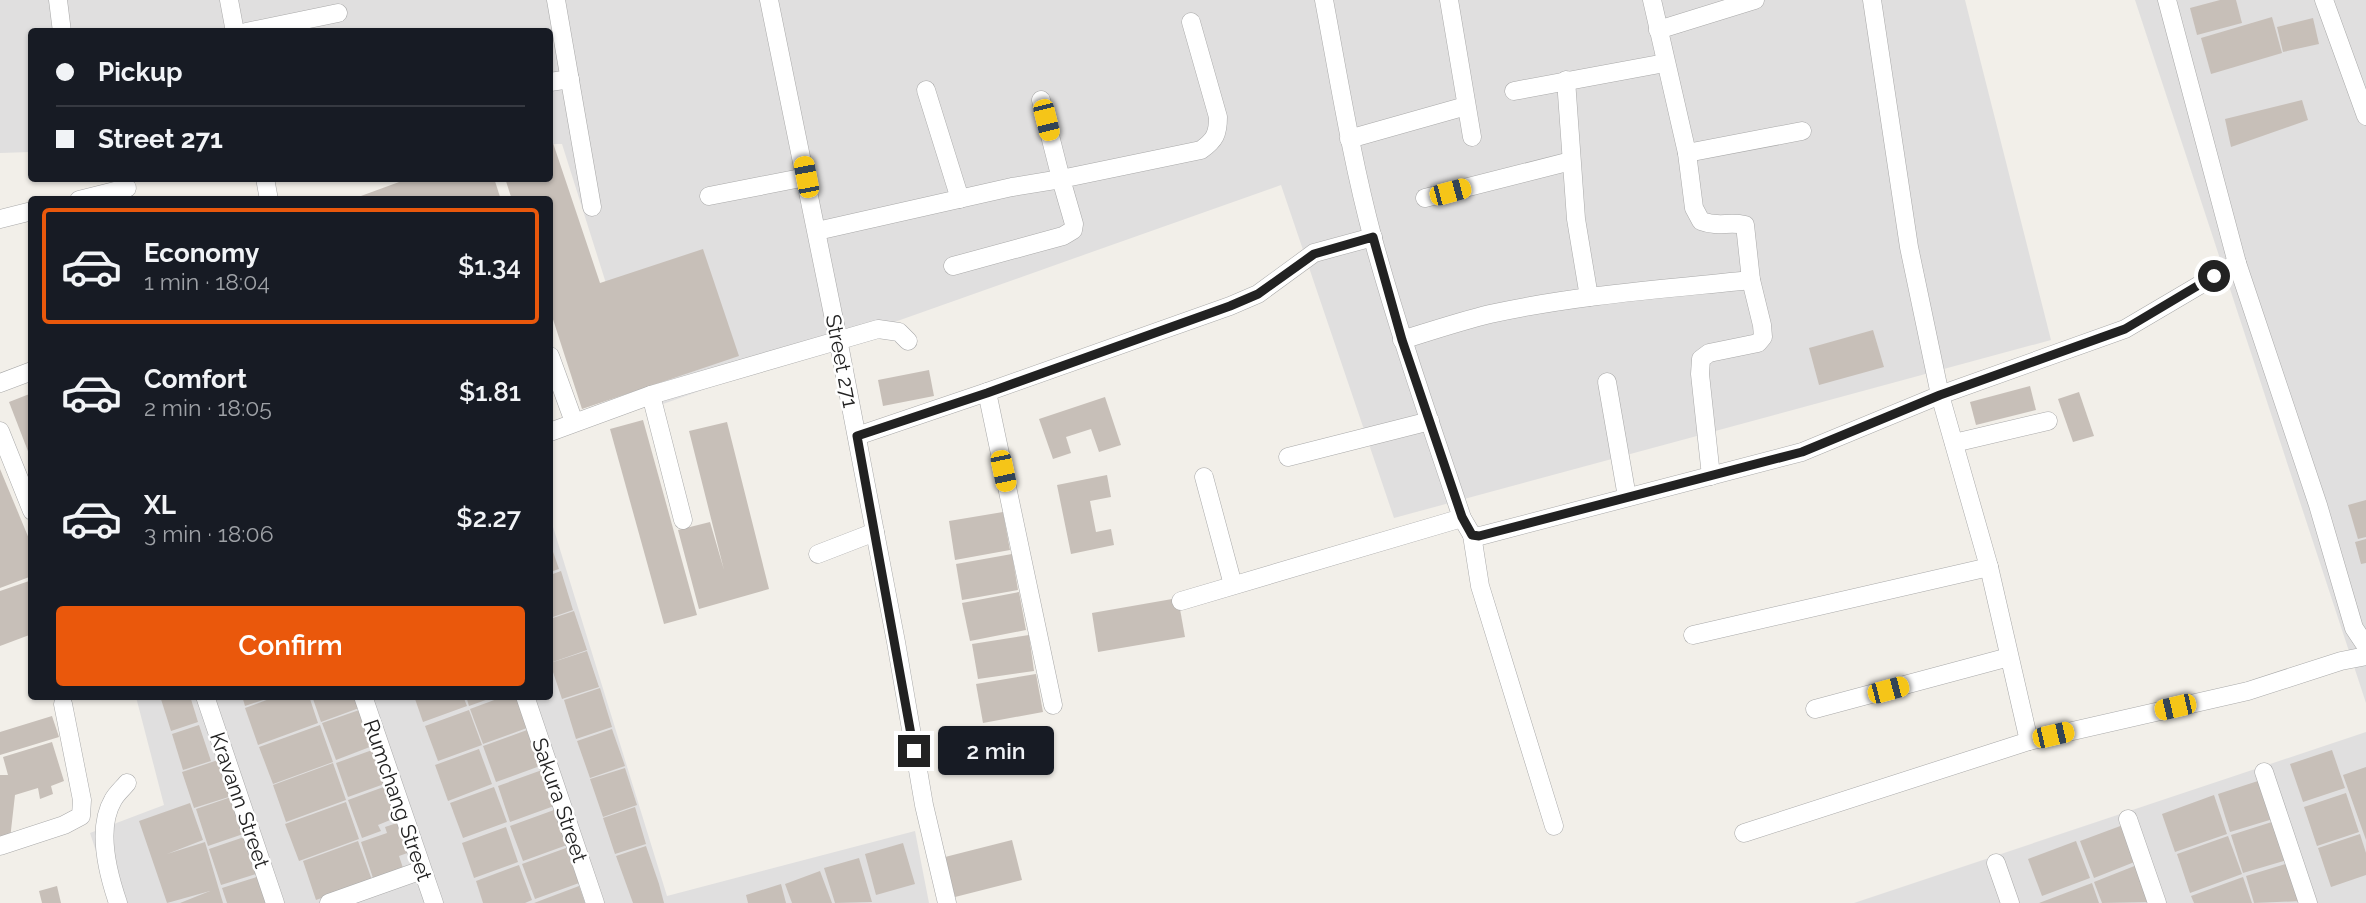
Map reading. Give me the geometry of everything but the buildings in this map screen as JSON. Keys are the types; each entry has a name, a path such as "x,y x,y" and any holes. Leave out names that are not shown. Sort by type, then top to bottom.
{"street":[{"path":"58,0 62,28"},
{"path":"229,0 234,28"},
{"path":"559,0 592,207"},
{"name":"Street 271","path":"769,0 857,436 924,805 947,903"},
{"path":"1324,0 1349,139 1373,237 1402,340 1462,517 1472,535 1480,586 1554,826"},
{"path":"1449,0 1472,137"},
{"path":"1652,0 1687,153 1694,208 1701,221 1715,226 1733,222 1745,225 1751,280 1763,337 1758,343 1709,353 1701,359 1700,374 1711,476"},
{"path":"1658,30 1755,0"},
{"path":"1872,0 1909,247 1940,395 1989,568 2029,741"},
{"path":"2167,0 2237,263 2318,505 2354,628 2366,646"},
{"path":"2324,0 2358,74 2366,116"},
{"path":"265,28 338,13"},
{"path":"817,231 1201,150 1214,141 1218,130 1218,117 1191,22"},
{"path":"1514,92 1665,63"},
{"path":"553,82 570,79"},
{"path":"1566,80 1576,219 1588,297"},
{"path":"926,90 960,199"},
{"path":"954,266 1063,236 1073,230 1074,224 1041,100"},
{"path":"1349,139 1466,106"},
{"path":"1687,153 1802,131"},
{"path":"1425,198 1572,161"},
{"path":"709,196 806,177"},
{"path":"96,196 127,189"},
{"path":"0,219 28,212"},
{"path":"857,436 987,393 1230,306 1269,287 1314,254 1373,237"},
{"path":"1472,535 1479,536 1802,452 1940,395 2125,329 2237,263"},
{"path":"1402,340 1488,315 1588,297 1751,280"},
{"path":"553,431 659,393 838,339 878,329 899,332 908,341"},
{"path":"553,364 574,422"},
{"path":"0,383 28,372"},
{"path":"1607,382 1627,498"},
{"path":"659,393 683,520"},
{"path":"987,393 1053,705"},
{"path":"1288,457 1430,421"},
{"path":"1954,443 2048,421"},
{"path":"0,431 28,500"},
{"path":"1203,477 1233,586"},
{"path":"1181,601 1462,517"},
{"path":"818,554 875,532"},
{"path":"1693,635 1989,568"},
{"path":"1744,833 2029,741 2248,691 2341,661 2366,656"},
{"path":"1815,709 2009,657"},
{"name":"Kravann Street","path":"206,700 275,903"},
{"name":"Rumchang Street","path":"364,700 434,903"},
{"name":"Sakura Street","path":"526,700 595,903"},
{"path":"0,846 64,825 81,816 82,800 63,704"},
{"path":"2264,772 2308,903"},
{"path":"118,903 107,869 105,832 112,801 127,783"},
{"path":"2128,819 2157,903"},
{"path":"1996,863 2010,903"},
{"path":"329,903 422,870"}],"shaded area":[{"path":"0,0 1965,0 2051,340 1394,518 1281,185 646,410 562,144 553,144 553,28 28,28 28,152 0,153"},
{"path":"2135,0 2366,0 2366,703"},
{"path":"553,527 667,896 915,831 929,903 113,903 90,833 164,805 137,700 553,700"},
{"path":"2366,732 2366,903 1854,903"}],"route":[{"path":"914,751 857,436 987,393 1230,306 1258,294 1314,254 1373,237 1402,340 1462,517 1472,535 1479,536 1802,452 1940,395 2125,329 2214,276"}]}
